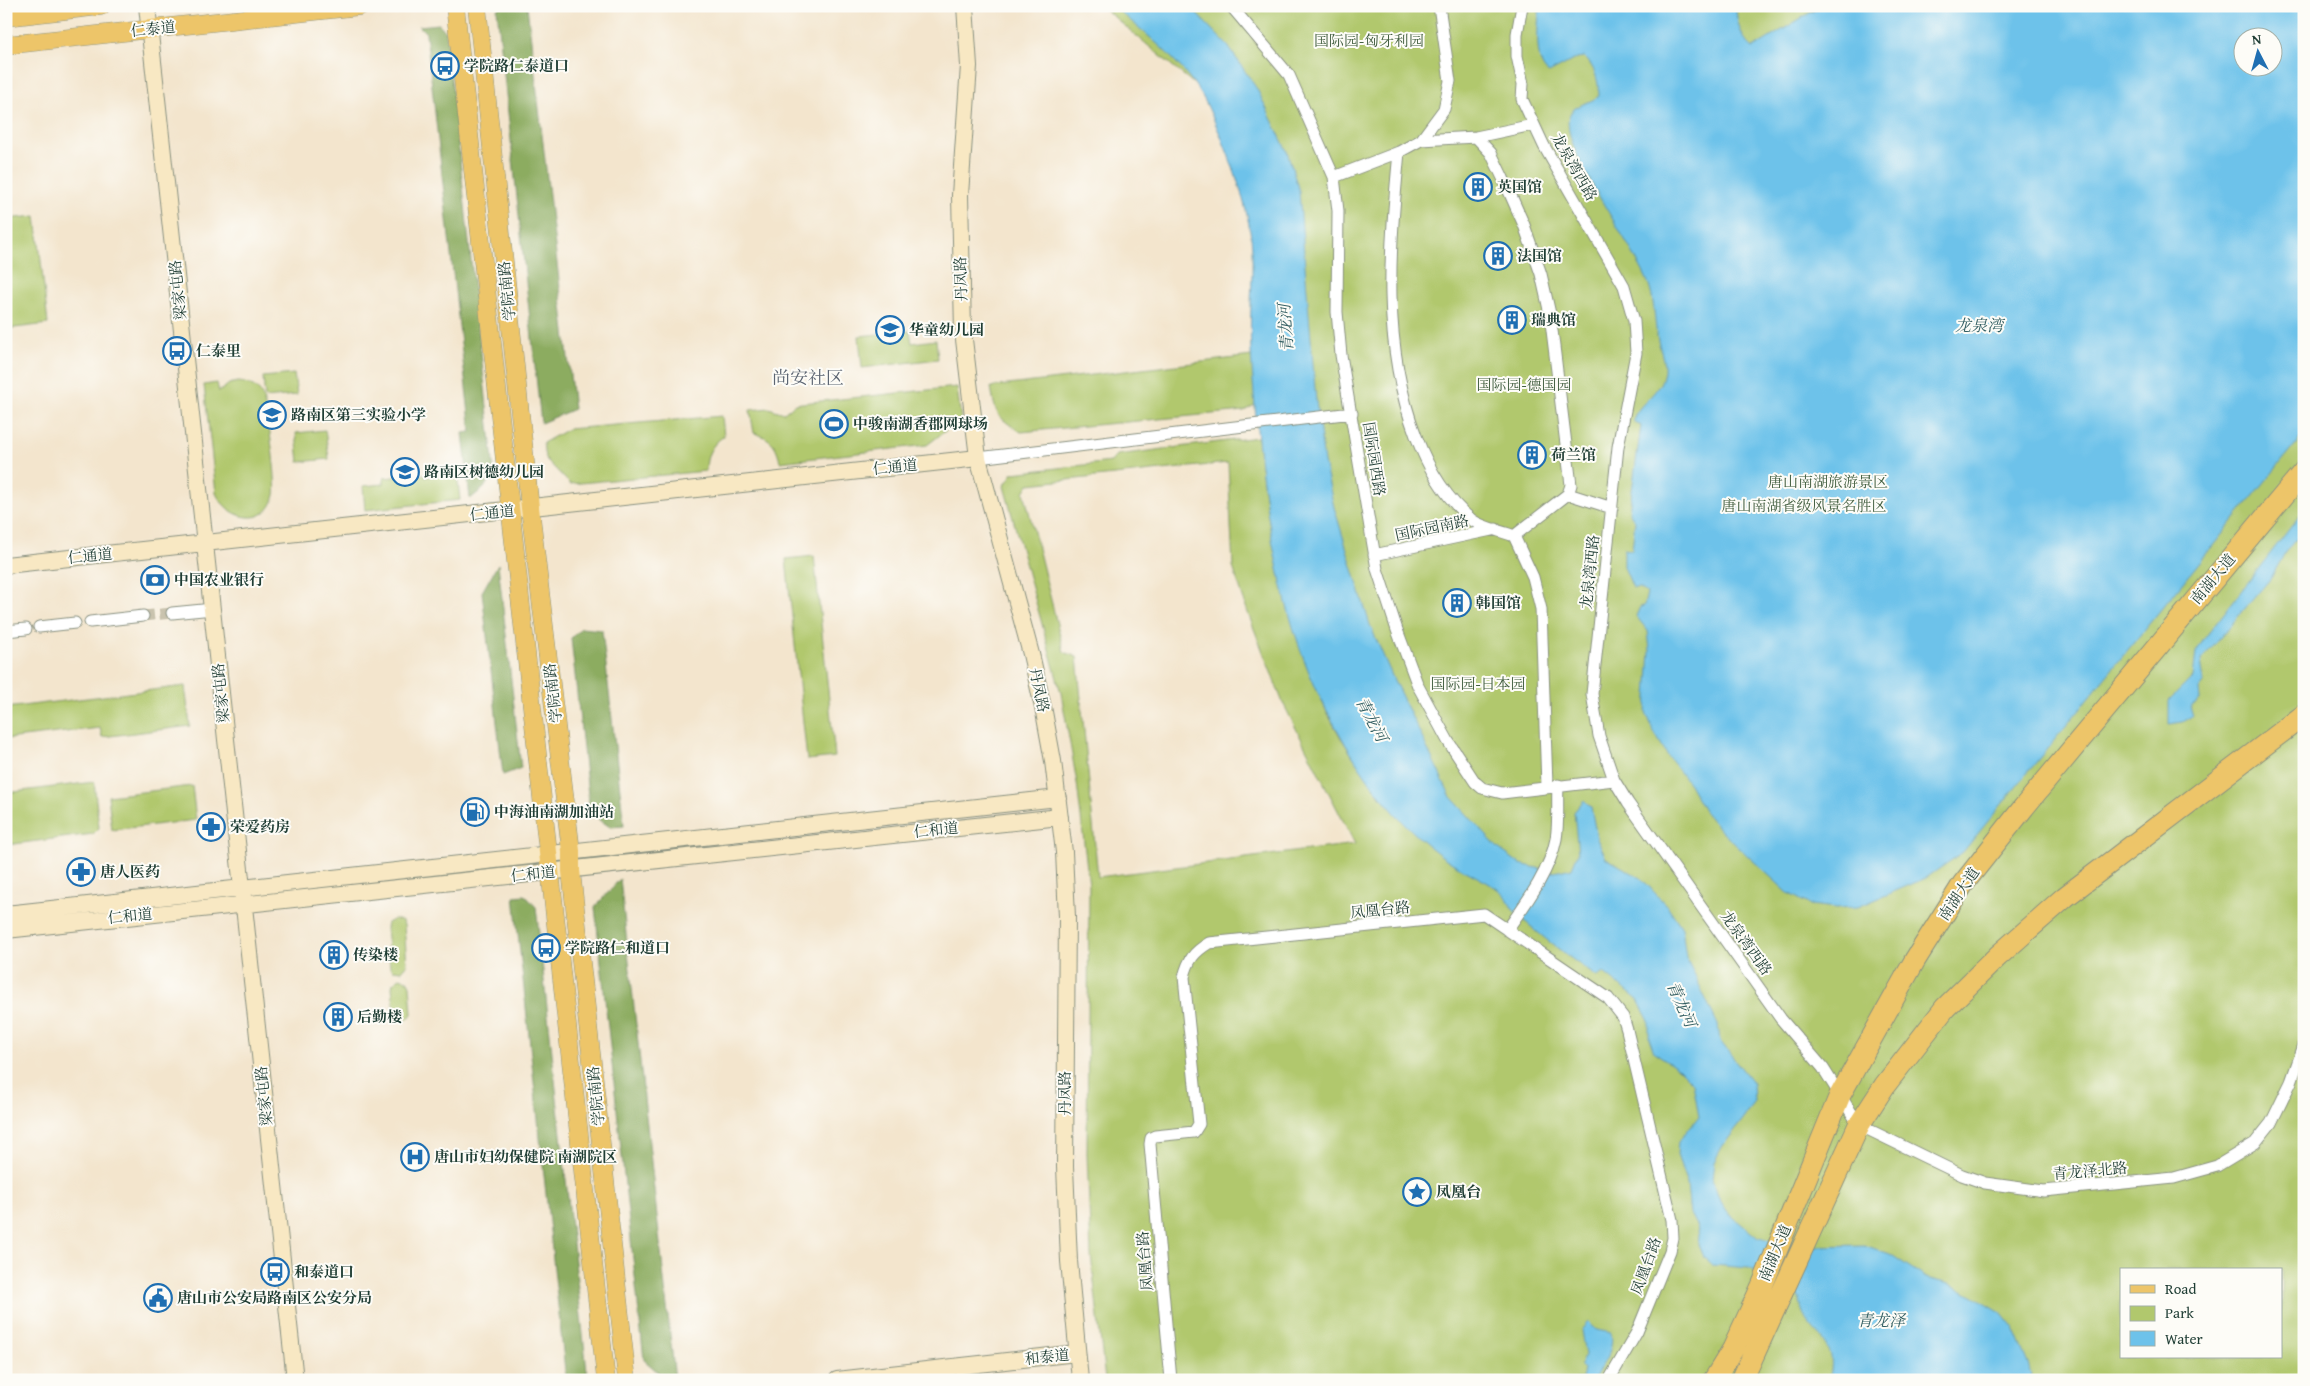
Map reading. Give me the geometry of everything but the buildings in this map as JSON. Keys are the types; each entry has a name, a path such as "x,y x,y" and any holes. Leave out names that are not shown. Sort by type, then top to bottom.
{"highway":[{"name":"南湖大道","path":"1714,1380 1733,1349 1762,1286 1840,1095 1915,960 1963,884 2029,800 2304,471"},
{"name":"南湖大道","path":"1742,1380 1859,1125 1885,1085 1945,1008 1998,956 2065,897 2304,715"}],"main road":[{"path":"6,17 101,6"},
{"name":"梁家屯路","path":"147,6 295,1380"},
{"name":"仁泰道","path":"6,45 360,6"},
{"name":"学院南路","path":"455,6 606,1380"},
{"name":"学院南路","path":"477,6 530,508 571,851 571,871 627,1380"},
{"name":"丹凤路","path":"965,6 969,66 960,195 960,284 963,331 978,458 1034,668 1053,761 1058,798 1067,899 1065,1167 1069,1260 1080,1380"},
{"name":"仁通道","path":"6,565 978,458"},
{"name":"仁和道","path":"6,930 547,853 1058,798"},
{"name":"仁和道","path":"6,914 571,871 1060,817"},
{"name":"和泰道","path":"837,1380 1077,1353"}],"street":[{"name":"国际园西路","path":"1231,6 1289,74 1334,177 1338,211 1338,320 1341,355 1374,555 1397,630 1418,686 1448,741 1475,782 1482,788 1502,793 1614,780"},
{"path":"1334,177 1399,152 1421,140 1444,109 1450,81 1439,6"},
{"name":"龙泉湾西路","path":"1522,6 1517,34 1517,56 1523,84 1522,99 1533,125 1615,266 1624,286 1634,321 1636,353 1618,447 1592,694 1599,736 1614,780 1628,803 1781,1019 1823,1068 1840,1095"},
{"path":"1421,140 1476,138 1533,125"},
{"path":"1476,138 1491,153 1503,178 1524,225 1541,274 1554,346 1571,486 1568,494 1514,536"},
{"path":"1399,152 1390,254 1391,320 1400,386 1418,442 1437,482 1474,521 1514,536 1533,577 1541,609 1556,837 1547,866 1507,930"},
{"path":"978,458 1352,413"},
{"path":"1568,494 1612,508"},
{"name":"国际园南路","path":"1374,555 1496,529"},
{"path":"172,613 213,609"},
{"path":"90,622 143,616"},
{"path":"38,627 75,623"},
{"path":"6,631 26,629"},
{"name":"凤凰台路","path":"1171,1380 1150,1144 1151,1138 1155,1136 1194,1132 1199,1124 1184,977 1187,964 1195,952 1209,943 1484,914 1594,988 1616,1005 1623,1017 1627,1030 1672,1220 1673,1238 1670,1251 1636,1332 1609,1380"},
{"name":"青龙泽北路","path":"1859,1125 1962,1175 1985,1183 2044,1191 2174,1178 2217,1166 2255,1143 2271,1124 2283,1100 2304,1045"},
{"path":"1840,1095 1859,1125"}],"green space":[{"path":"501,6 527,6 574,409 541,423 497,9"},
{"name":"唐山南湖旅游景区","path":"1101,6 2304,6 2304,1380 1105,1380 1091,1255 1087,1154 1089,885 1077,783 1061,693 1004,486 1013,473 1111,462 1117,455 1258,437 1273,541 1280,576 1299,643 1311,676 1331,720 1381,798 1263,234 1213,100","holes":["1228,463 1233,567 1249,616 1283,703 1355,844 1098,877 1077,657 1064,652 1024,492 1029,484"]},
{"path":"439,24 446,32 494,471 484,488 470,499 463,433 471,432 426,33 419,26"},
{"path":"36,216 48,324 6,329 6,219"},
{"path":"910,331 912,343 936,340 938,359 862,368 859,336"},
{"path":"1252,356 1258,403 1244,411 1021,432 998,414 991,387"},
{"path":"294,374 297,395 265,398 263,377"},
{"path":"238,382 251,385 261,393 266,411 276,488 271,506 264,513 247,517 229,509 216,493 204,385 217,383 219,392 229,384"},
{"path":"957,387 961,419 927,445 780,462 777,451 772,443 765,437 754,433 750,410 769,408 784,413 795,404"},
{"path":"722,416 724,436 710,451 706,471 570,484 545,458 543,443 568,429"},
{"path":"325,430 329,459 299,462 296,433"},
{"path":"453,470 454,473 457,473 460,500 365,510 363,486 384,484 384,478 425,474 426,477 438,475 438,472"},
{"path":"814,556 835,757 807,760 786,559"},
{"path":"498,564 521,768 503,775 482,592"},
{"path":"581,628 602,630 624,826 610,827 590,813 571,638"},
{"path":"185,686 190,726 102,737 100,728 6,739 6,708"},
{"path":"94,782 99,828 93,834 6,845 6,793"},
{"path":"192,786 196,820 112,830 108,796"},
{"path":"620,879 675,1380 667,1380 644,1360 595,907"},
{"path":"525,895 536,907 588,1380 566,1380 514,896"},
{"path":"394,919 402,921 404,925 407,965 402,971 393,970 390,967 386,928 387,923"},
{"path":"400,978 408,981 410,985 412,1014 407,1020 398,1019 395,1016 392,987 393,983"}],"water":[{"path":"1113,6 1189,6 1228,46 1257,89 1287,151 1299,191 1316,401 1324,462 1334,507 1370,625 1393,678 1451,797 1498,848 1520,864 1554,872 1572,868 1578,853 1574,812 1584,800 1591,807 1597,839 1606,858 1641,878 1669,908 1682,928 1686,957 1718,1025 1720,1041 1753,1083 1754,1101 1722,1147 1714,1162 1712,1179 1718,1196 1727,1212 1758,1238 1807,1246 1864,1245 1890,1254 1926,1278 1949,1284 1973,1295 2001,1312 2014,1328 2029,1364 2033,1380 1828,1380 1831,1364 1829,1352 1825,1343 1806,1319 1800,1298 1790,1288 1749,1268 1712,1265 1703,1257 1698,1245 1697,1227 1690,1214 1687,1184 1677,1155 1678,1142 1699,1116 1693,1083 1678,1068 1654,1052 1649,1038 1649,1021 1638,1000 1603,972 1597,977 1545,939 1516,913 1499,890 1455,865 1429,847 1395,813 1365,774 1327,711 1309,671 1293,628 1281,583 1264,489 1254,396 1251,339 1252,249 1246,213 1235,173 1205,101 1197,88 1164,50"},
{"name":"龙泉湾","path":"1540,6 1736,6 1740,29 1745,39 1753,48 1821,6 2304,6 2304,434 1963,852 1926,878 1858,907 1836,908 1810,905 1788,893 1721,831 1704,811 1689,784 1668,756 1654,732 1646,712 1650,651 1648,631 1636,616 1640,607 1644,606 1647,593 1640,588 1633,588 1624,567 1624,549 1632,550 1635,521 1629,512 1641,426 1633,421 1639,408 1660,383 1664,363 1657,334 1650,288 1631,249 1586,172 1575,149 1569,129 1572,111 1599,96 1596,75 1584,57 1577,58 1549,73 1541,61 1538,32"},
{"path":"2304,510 2304,532 2287,549 2271,578 2201,660 2204,683 2199,689 2200,700 2190,706 2193,716 2183,722 2169,724 2169,701 2193,677 2196,652 2204,639"},
{"path":"1588,1322 1597,1330 1611,1333 1612,1340 1607,1358 1594,1380 1582,1380 1584,1369 1580,1365 1585,1355 1581,1330"}],"tunnel":[{"path":"143,616 172,613"}],"place":[{"name":"学院路仁泰道口","path":"445,66"},
{"name":"英国馆","path":"1478,187"},
{"name":"法国馆","path":"1498,256"},
{"name":"瑞典馆","path":"1512,320"},
{"name":"华童幼儿园","path":"890,330"},
{"name":"仁泰里","path":"177,351"},
{"name":"路南区第三实验小学","path":"272,415"},
{"name":"中骏南湖香郡网球场","path":"834,424"},
{"name":"荷兰馆","path":"1532,455"},
{"name":"路南区树德幼儿园","path":"405,472"},
{"name":"中国农业银行","path":"155,580"},
{"name":"韩国馆","path":"1457,603"},
{"name":"中海油南湖加油站","path":"475,812"},
{"name":"荣爱药房","path":"211,827"},
{"name":"唐人医药","path":"81,872"},
{"name":"学院路仁和道口","path":"546,948"},
{"name":"传染楼","path":"334,955"},
{"name":"后勤楼","path":"338,1017"},
{"name":"唐山市妇幼保健院 南湖院区","path":"415,1157"},
{"name":"凤凰台","path":"1417,1192"},
{"name":"和泰道口","path":"275,1272"},
{"name":"唐山市公安局路南区公安分局","path":"158,1298"}],"district":[{"name":"尚安社区","path":"808,378"}],"park label":[{"name":"国际园-匈牙利园","path":"1369,41"},
{"name":"国际园-德国园","path":"1524,385"},
{"name":"唐山南湖省级风景名胜区","path":"1804,506"},
{"name":"国际园-日本园","path":"1478,684"}],"water label":[{"name":"青龙河","path":"1285,328"},
{"name":"青龙河","path":"1372,719"},
{"name":"青龙河","path":"1682,1004"},
{"name":"青龙泽","path":"1881,1320"}]}
